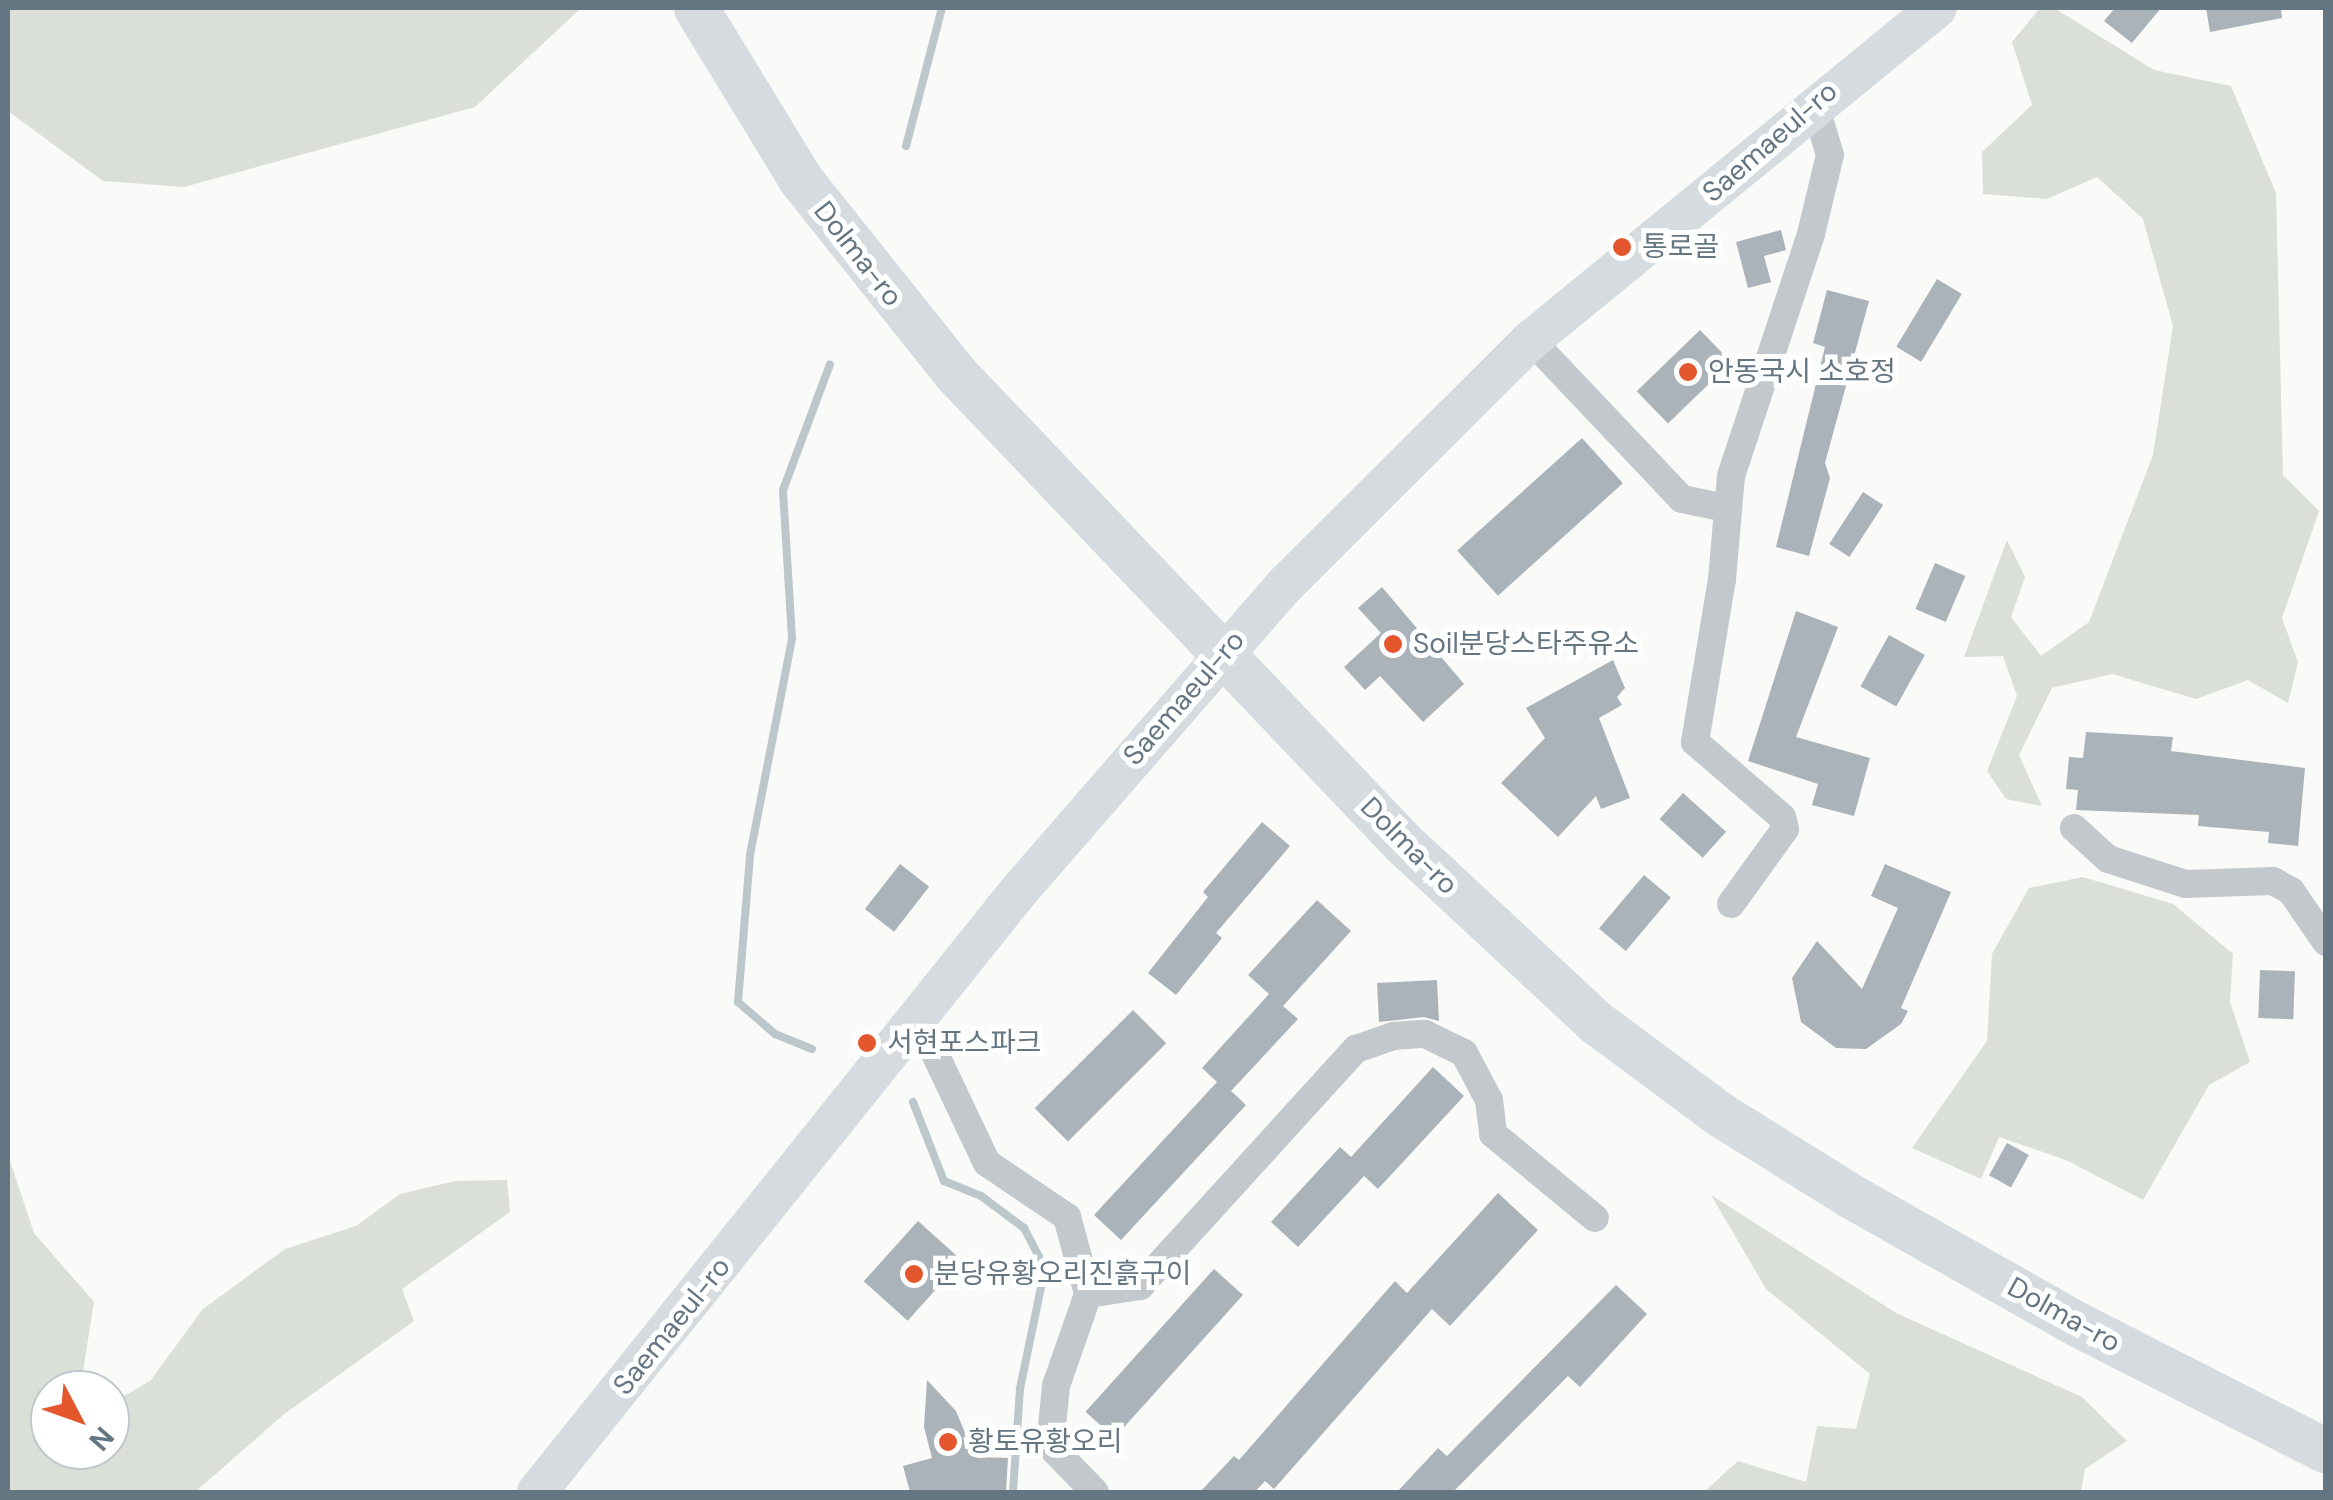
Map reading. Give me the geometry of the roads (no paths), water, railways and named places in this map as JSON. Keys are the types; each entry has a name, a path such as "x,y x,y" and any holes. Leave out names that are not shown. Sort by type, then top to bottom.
{"main road":[{"name":"Dolma-ro","path":"696,8 801,180 879,283 1042,467 1223,650 1403,843 1596,1022 1718,1113 2079,1325 2326,1452"}],"street":[{"name":"Saemaeul-ro","path":"537,1492 1223,650 1532,340 1611,280 1814,102 1937,8"},
{"path":"1731,904 1785,828 1782,817 1695,742 1722,579 1726,508 1830,155 1814,102"},
{"path":"1532,340 1682,498 1726,508"},
{"path":"2074,828 2108,858 2168,880 2273,881 2290,891 2326,942"},
{"path":"919,1020 987,1162 1068,1217 1088,1294 1056,1386 1050,1446 1095,1492"},
{"path":"1088,1294 1140,1286 1356,1049 1393,1036 1424,1034 1464,1053 1488,1100 1494,1134 1595,1218"}],"waterway":[{"path":"906,146 942,8"},
{"path":"812,1049 775,1034 738,1002 750,855 792,638 783,490 830,364"},
{"path":"913,1102 944,1181 981,1196 1024,1228 1045,1268 1020,1389 1013,1492"}],"place":[{"name":"통로골","path":"1622,247"},
{"name":"안동국시 소호정","path":"1688,372"},
{"name":"Soil분당스타주유소","path":"1393,644"},
{"name":"서현포스파크","path":"867,1043"},
{"name":"분당유황오리진흙구이","path":"914,1274"},
{"name":"황토유황오리","path":"948,1442"}]}
